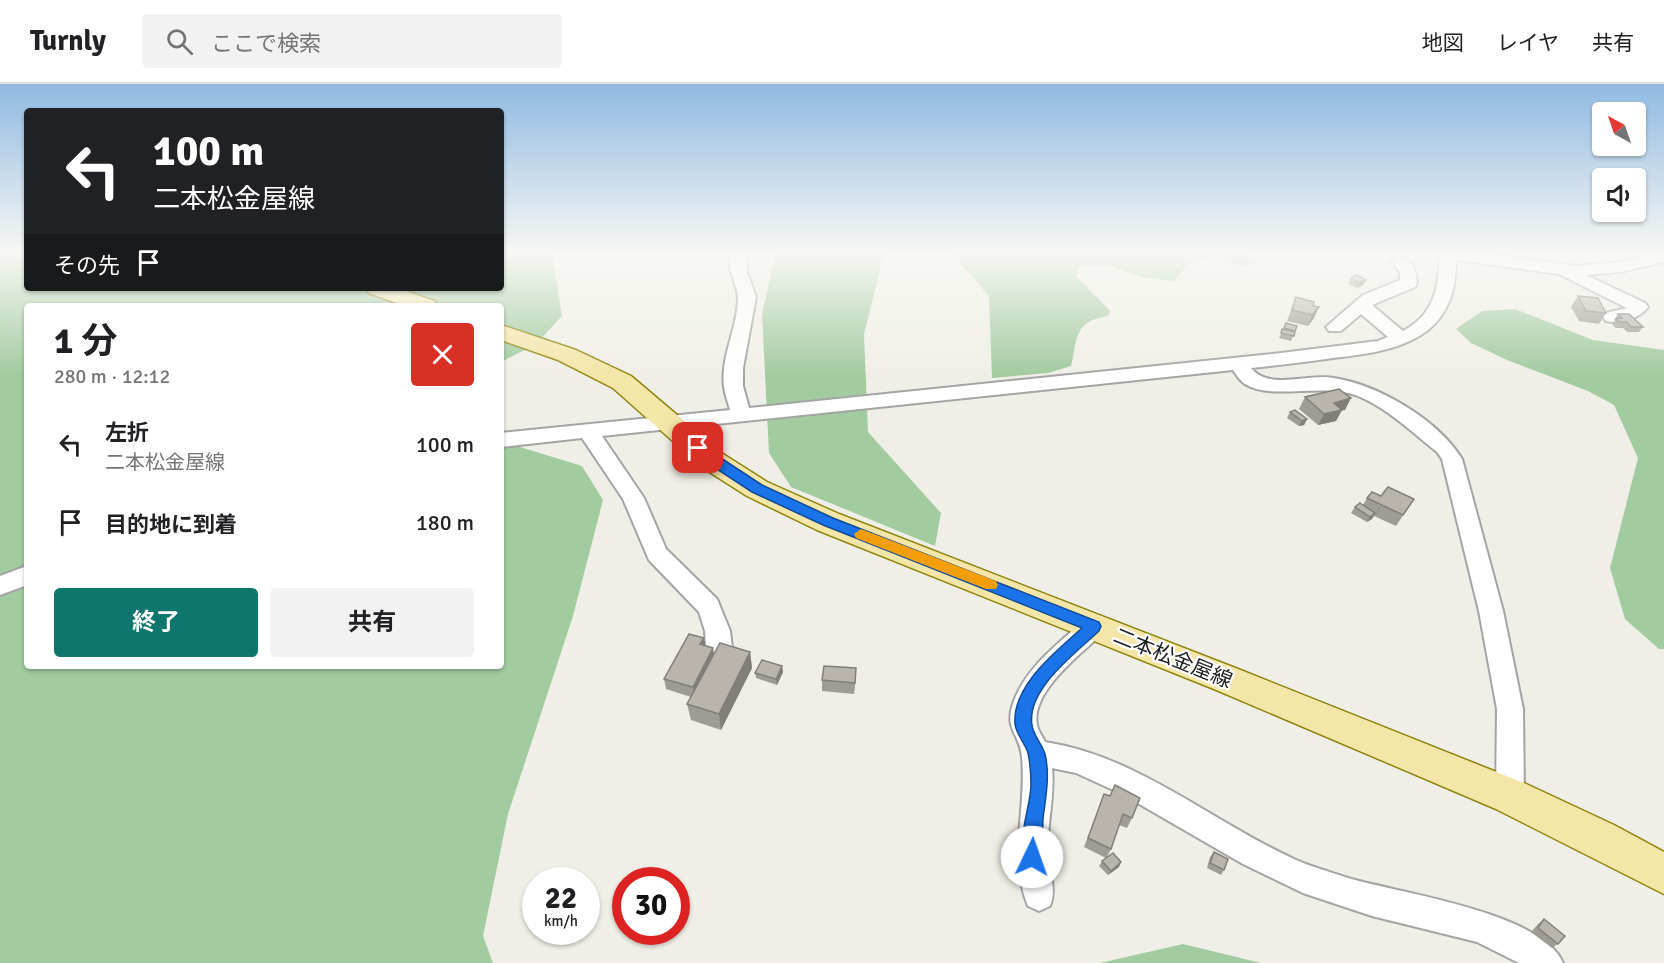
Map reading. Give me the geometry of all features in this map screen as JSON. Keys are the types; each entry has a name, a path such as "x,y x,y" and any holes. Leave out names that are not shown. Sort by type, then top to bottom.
{"main road":[{"path":"393,294 418,303"},
{"name":"二本松金屋線","path":"504,333 567,355 622,382 714,461 757,489 828,522 1094,626 1510,796 1600,839 1664,874"}],"street":[{"path":"741,414 733,386 735,358 746,294"},
{"path":"1335,327 1361,304 1378,294"},
{"path":"504,440 667,421 1238,364 1382,346 1401,339 1429,321 1439,311 1445,294"},
{"path":"1612,294 1639,307 1629,314 1612,316"},
{"path":"1361,304 1401,339"},
{"path":"1238,364 1250,379 1265,385 1332,383 1371,394 1401,413 1444,447 1452,459 1491,611 1510,709 1510,796"},
{"path":"588,431 639,508 660,558 700,595 714,615 719,628 719,648"},
{"path":"0,586 24,576"},
{"path":"1039,895 1032,857 1039,785 1036,753 1023,724 1027,702 1039,679 1094,626"},
{"path":"1036,753 1080,761 1143,792 1280,868 1348,894 1458,921 1498,934 1530,948 1547,963"}],"green space":[{"path":"0,294 559,294 562,316 536,344 504,360 504,303 24,303 24,669 504,669 504,444 517,446 582,466 603,500 573,616 508,814 483,936 493,963 0,963"},
{"path":"767,294 874,294 864,334 868,432 941,513 935,546 791,487 769,453 762,314"},
{"path":"987,294 1094,294 1110,311 1108,316 1088,322 1079,332 1071,366 1048,373 992,378"},
{"path":"1515,309 1593,340 1664,350 1664,649 1659,649 1625,619 1610,568 1638,458 1614,405 1588,391 1507,360 1471,343 1456,329 1482,311"},
{"path":"1183,944 1261,963 1100,963"}],"building":[{"path":"1578,296 1598,298 1606,313 1586,311"},
{"path":"1296,297 1314,302 1313,306 1319,307 1312,315 1292,310"},
{"path":"1618,314 1629,314 1643,327 1631,327 1627,322 1620,322 1616,319 1622,318"},
{"path":"1286,323 1297,326 1295,331 1284,328"},
{"path":"1282,329 1295,332 1294,336 1281,333"},
{"path":"1339,389 1351,398 1334,403 1342,410 1324,414 1305,397"},
{"path":"1295,410 1307,419 1302,421 1290,412"},
{"path":"1388,487 1414,499 1403,515 1367,498 1372,492 1381,496"},
{"path":"1360,503 1375,513 1370,517 1355,507"},
{"path":"689,634 704,638 700,644 713,648 693,687 664,679"},
{"path":"720,643 750,652 719,714 687,704"},
{"path":"762,660 782,666 776,679 755,673"},
{"path":"824,666 856,668 855,683 822,680"},
{"path":"1115,785 1140,798 1132,818 1123,814 1111,849 1088,838 1104,794 1110,796"},
{"path":"1214,852 1228,859 1224,870 1210,863"},
{"path":"1113,853 1121,862 1111,871 1102,861"},
{"path":"1544,919 1565,936 1558,944 1538,928"}],"slow traffic":[{"path":"861,534 991,585"}],"route":[{"path":"698,448 757,489 828,522 1094,626 1039,679 1027,702 1023,724 1036,753 1039,785 1032,857"}]}
